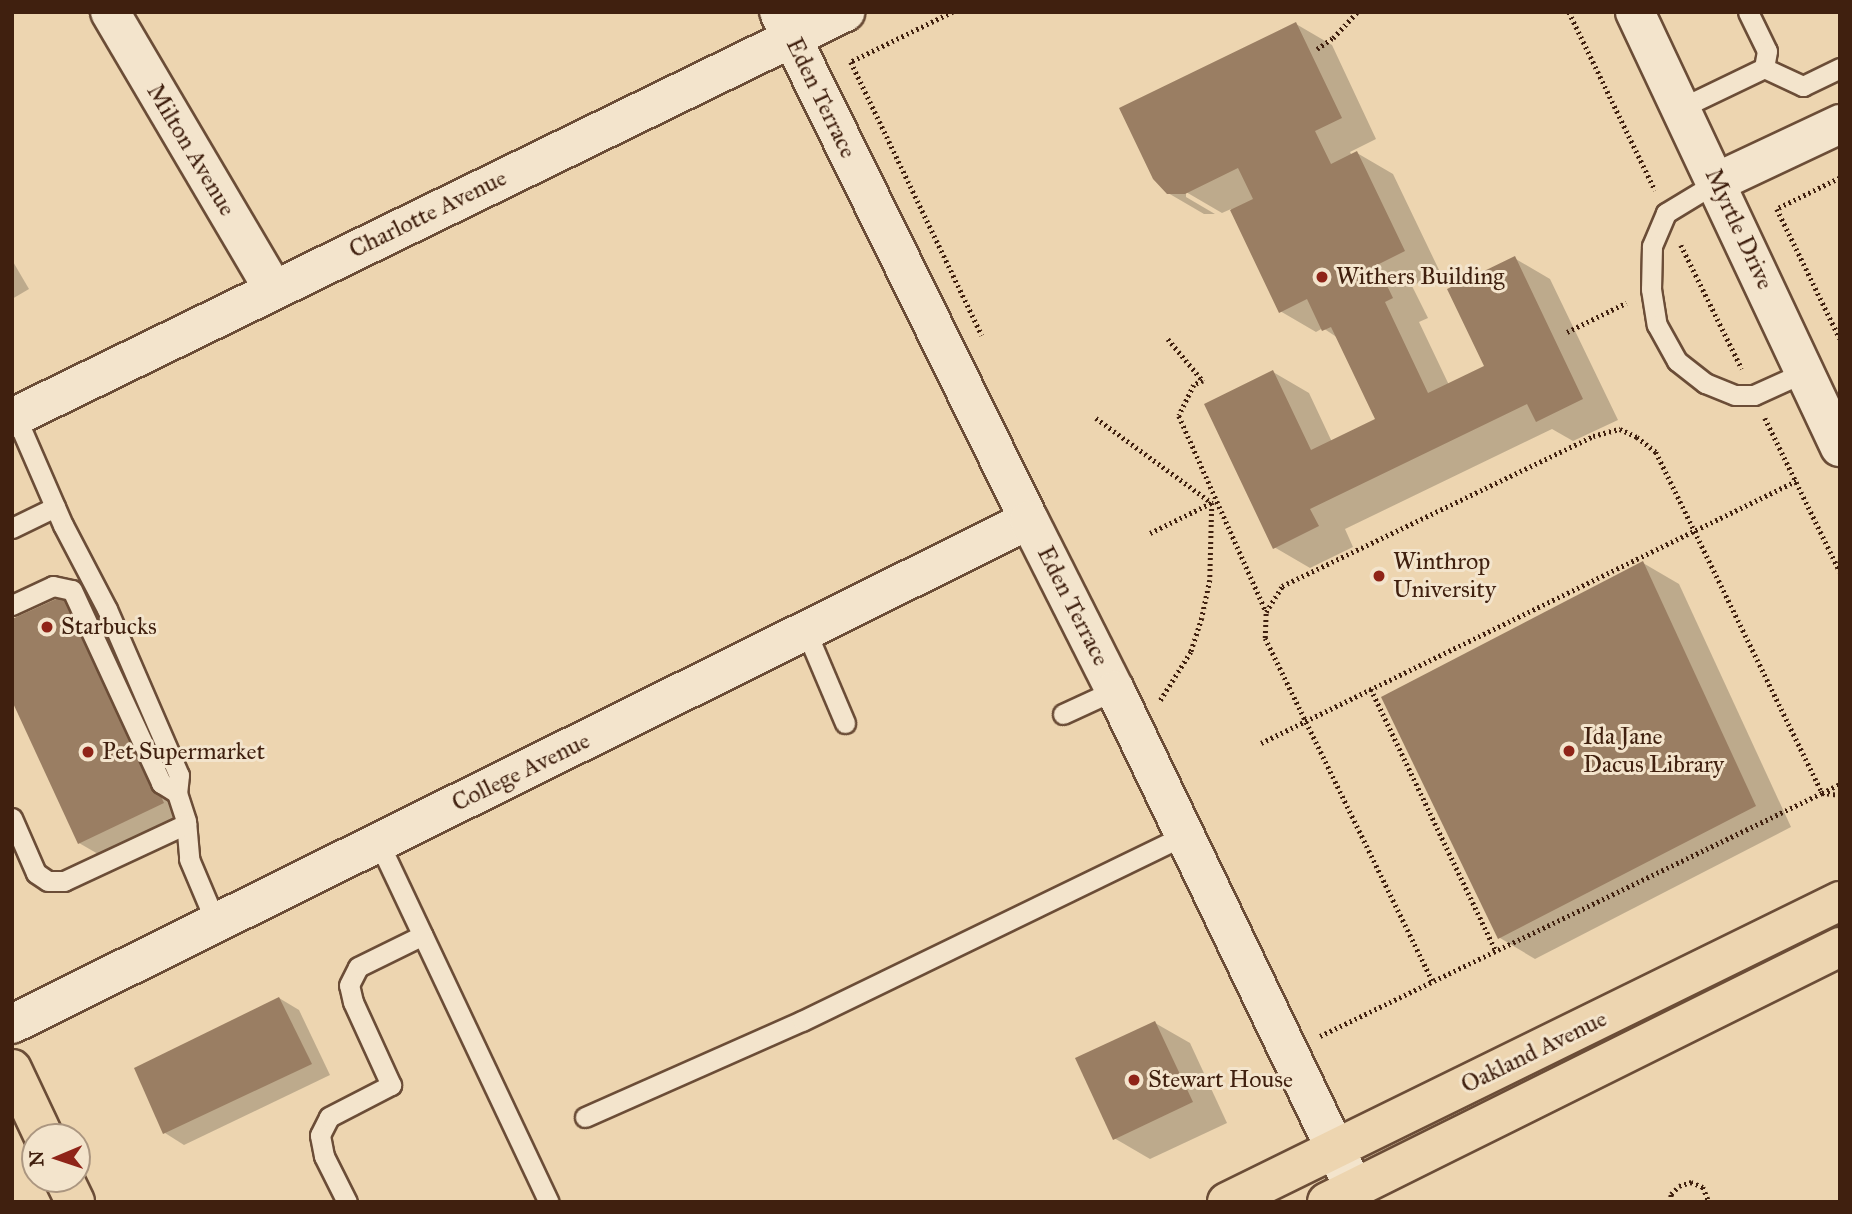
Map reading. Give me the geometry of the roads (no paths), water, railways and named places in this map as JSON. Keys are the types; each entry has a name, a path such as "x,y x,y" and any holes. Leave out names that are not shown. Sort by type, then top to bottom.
{"main road":[{"name":"Oakland Avenue","path":"1227,1202 1840,901"},
{"name":"Oakland Avenue","path":"1347,1197 1840,947"},
{"path":"12,1069 37,1123"}],"street":[{"name":"Milton Avenue","path":"110,12 273,289"},
{"name":"Charlotte Avenue","path":"14,417 273,289 785,25 845,12"},
{"name":"Myrtle Drive","path":"1636,12 1840,447"},
{"name":"Eden Terrace","path":"785,25 1115,690 1336,1149 1347,1197"},
{"path":"1717,182 1840,124"},
{"name":"College Avenue","path":"12,1024 1029,520"}],"lane":[{"path":"1748,12 1767,51 1764,68"},
{"path":"1681,108 1764,68"},
{"path":"1764,68 1803,86 1840,68"},
{"path":"1717,182 1666,213 1653,246 1651,289 1657,325 1677,361 1705,383 1735,395 1754,395 1805,372"},
{"path":"14,417 59,516 107,609 179,775 177,793 186,824 189,859 216,923"},
{"path":"12,528 59,516"},
{"path":"12,605 53,586 72,590 161,783 177,793"},
{"path":"806,631 845,723"},
{"path":"1063,714 1115,690"},
{"path":"12,818 36,873 48,881 64,881 186,824"},
{"path":"584,1117 802,1021 1185,835"},
{"path":"379,843 549,1202"},
{"path":"347,1202 324,1156 320,1135 329,1117 391,1085 353,1002 349,985 358,967 423,935"}],"place":[{"name":"Withers Building","path":"1322,277"},
{"name":"Winthrop University","path":"1379,576"},
{"name":"Starbucks","path":"47,627"},
{"name":"Ida Jane Dacus Library","path":"1569,751"},
{"name":"Pet Supermarket","path":"88,752"},
{"name":"Stewart House","path":"1134,1080"}]}
